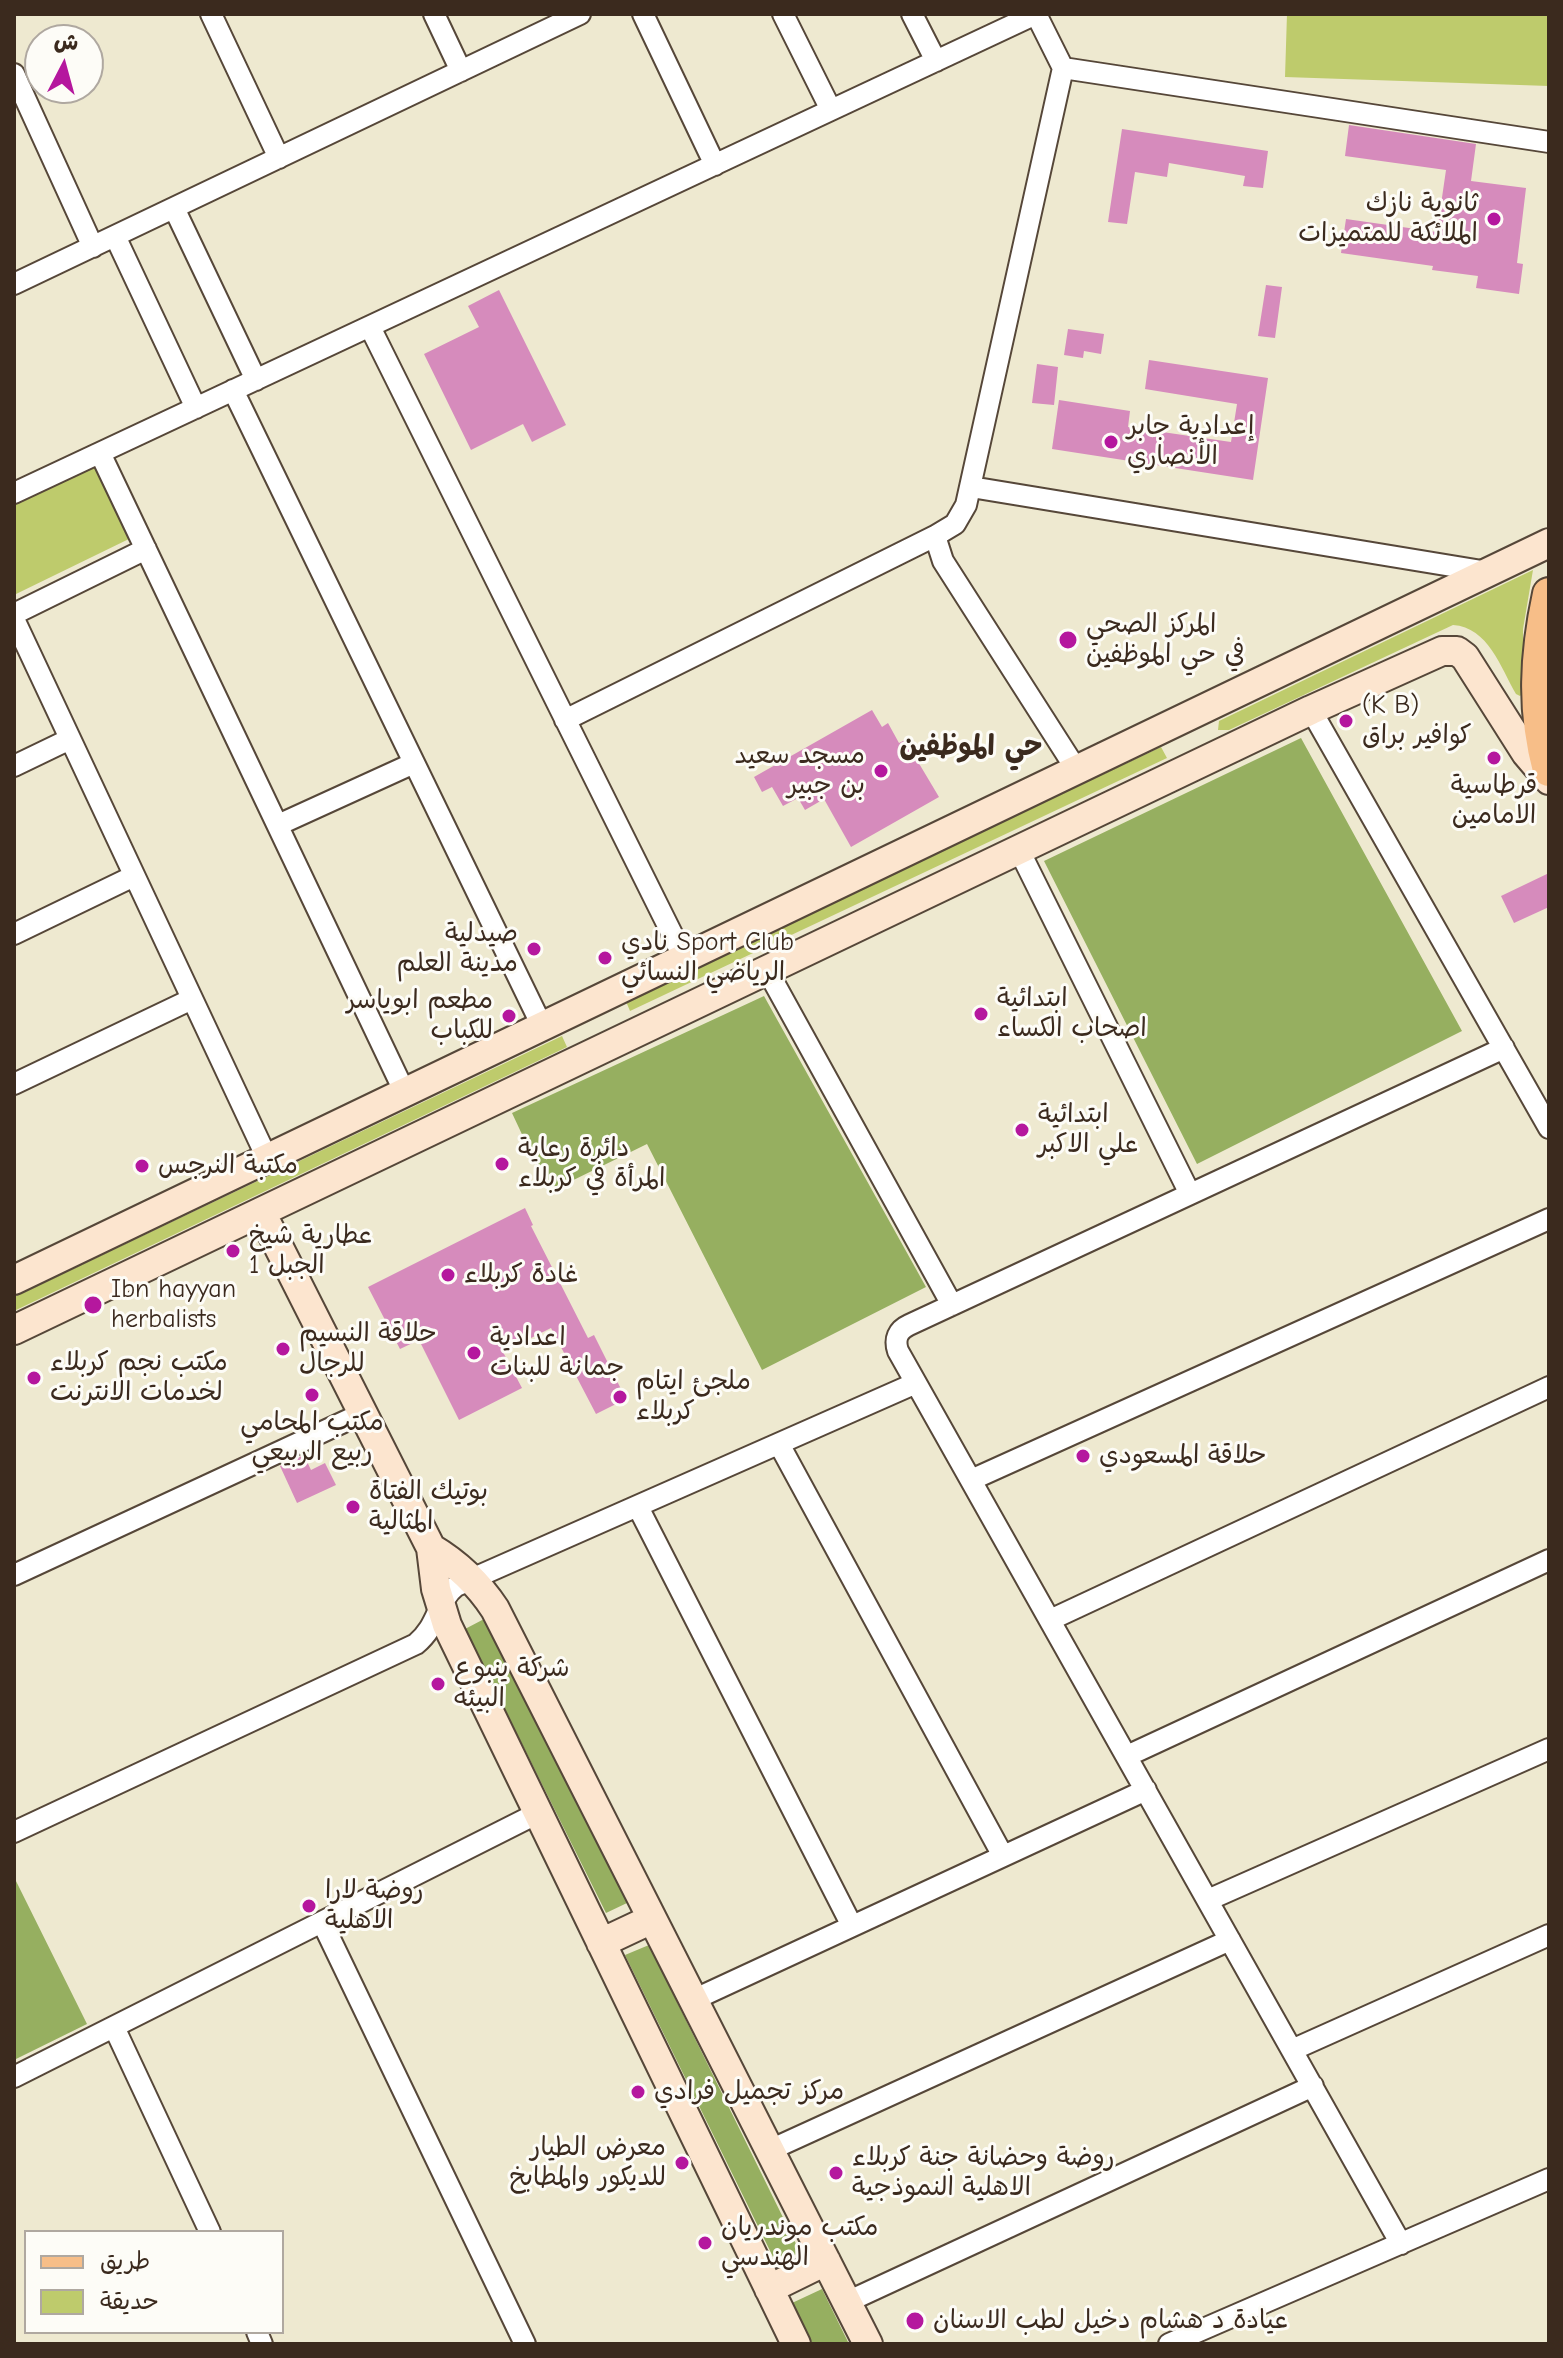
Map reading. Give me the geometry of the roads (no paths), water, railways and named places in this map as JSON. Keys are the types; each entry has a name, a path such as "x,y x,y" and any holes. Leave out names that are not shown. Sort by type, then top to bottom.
{"main road":[{"path":"14,1280 1549,543"},
{"path":"1549,594 1540,635 1537,685 1539,719 1549,770"},
{"path":"14,1330 1311,710 1442,651 1457,651 1465,657 1526,753 1549,780"},
{"path":"1210,706 1207,717 1212,737 1230,749"},
{"path":"1164,728 1182,739 1188,760 1185,770"},
{"path":"610,995 606,1015 610,1025 626,1038"},
{"path":"550,1023 567,1023 581,1039 581,1060"},
{"path":"261,1212 431,1548 432,1570 447,1625 796,2344"},
{"path":"431,1548 460,1567 495,1609 868,2344"},
{"path":"601,1943 652,1919"},
{"path":"769,2289 826,2261"}],"street":[{"path":"211,14 279,158"},
{"path":"434,14 461,71"},
{"path":"14,284 580,14"},
{"path":"643,14 715,165"},
{"path":"783,14 831,110"},
{"path":"912,14 936,61"},
{"path":"14,493 1036,14 1063,68 971,487 966,505 955,524 565,720"},
{"path":"1063,68 1549,142"},
{"path":"14,74 93,247"},
{"path":"174,208 256,380"},
{"path":"115,236 196,408"},
{"path":"370,327 684,958"},
{"path":"233,390 414,763 550,1023"},
{"path":"100,453 405,1093"},
{"path":"971,487 1488,572"},
{"path":"935,536 943,561 1076,769"},
{"path":"146,549 14,616 267,1158"},
{"path":"1311,710 1549,1128"},
{"path":"14,766 70,739"},
{"path":"278,825 414,763"},
{"path":"1019,850 1190,1194"},
{"path":"14,934 134,876"},
{"path":"767,970 952,1305"},
{"path":"14,1084 192,999"},
{"path":"1401,2244 898,1351 897,1335 904,1327 1504,1048"},
{"path":"971,1480 1549,1219"},
{"path":"14,1832 416,1644 432,1628 449,1591 472,1579 916,1383"},
{"path":"1050,1620 1549,1387"},
{"path":"14,1575 361,1414"},
{"path":"779,1444 1003,1856"},
{"path":"638,1507 852,1926"},
{"path":"1127,1756 1549,1560"},
{"path":"1208,1900 1549,1749"},
{"path":"693,2000 1146,1790"},
{"path":"14,2077 538,1813"},
{"path":"322,1922 525,2344"},
{"path":"1292,2050 1549,1935"},
{"path":"770,2150 1230,1940"},
{"path":"114,2027 209,2230"},
{"path":"847,2302 1313,2086"},
{"path":"1169,2344 1549,2179"}],"place":[{"name":"ثانوية نازك الملائكة للمتميزات","path":"1494,219"},
{"name":"إعدادية جابر الأنصاري","path":"1111,442"},
{"name":"المركز الصحي في حي الموظفين","path":"1068,640"},
{"name":"(K B) كوافير براق","path":"1346,721"},
{"name":"قرطاسية الامامين","path":"1494,758"},
{"name":"مسجد سعيد بن جبير","path":"881,771"},
{"name":"صيدلية مدينة العلم","path":"534,949"},
{"name":"نادي Sport Club الرياضي النسائي","path":"605,958"},
{"name":"ابتدائية اصحاب الكساء","path":"981,1014"},
{"name":"مطعم ابوياسر للكباب","path":"509,1016"},
{"name":"ابتدائية علي الاكبر","path":"1022,1130"},
{"name":"دائرة رعاية المرأة في كربلاء","path":"502,1164"},
{"name":"مكتبة النرجس","path":"142,1166"},
{"name":"عطارية شيخ الجبل 1","path":"233,1251"},
{"name":"غادة كربلاء","path":"448,1275"},
{"name":"Ibn hayyan herbalists","path":"93,1305"},
{"name":"حلاقة النسيم للرجال","path":"283,1349"},
{"name":"اعدادية جمانة للبنات","path":"474,1353"},
{"name":"مكتب نجم كربلاء لخدمات الانترنت","path":"34,1378"},
{"name":"مكتب المحامي ربيع الربيعي","path":"312,1395"},
{"name":"ملجئ ايتام كربلاء","path":"620,1397"},
{"name":"حلاقة المسعودي","path":"1083,1456"},
{"name":"بوتيك الفتاة المثالية","path":"353,1507"},
{"name":"شركة ينبوع البيئه","path":"438,1684"},
{"name":"روضة لارا الاهلية","path":"309,1906"},
{"name":"مركز تجميل فرادي","path":"638,2092"},
{"name":"معرض الطيار للديكور والمطابخ","path":"682,2163"},
{"name":"روضة وحضانة جنة كربلاء الاهلية النموذجية","path":"836,2173"},
{"name":"مكتب موندريان الهندسي","path":"705,2243"},
{"name":"عيادة د هشام دخيل لطب الاسنان","path":"915,2321"}],"district":[{"name":"حي الموظفين","path":"971,747"}]}
